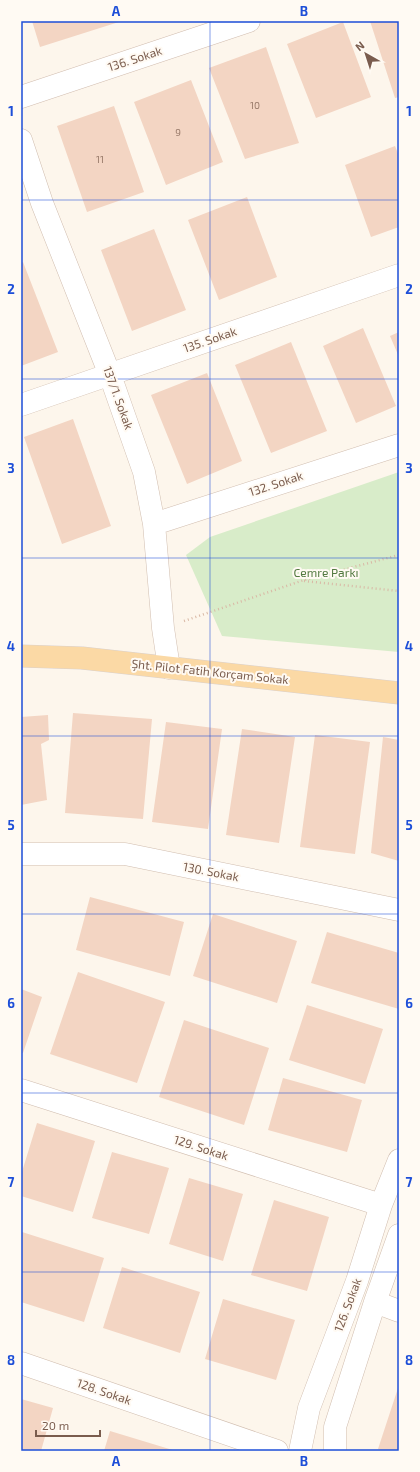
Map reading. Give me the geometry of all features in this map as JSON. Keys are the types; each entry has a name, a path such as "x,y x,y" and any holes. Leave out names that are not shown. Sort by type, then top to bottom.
{"main road":[{"name":"Şht. Pilot Fatih Korçam Sokak","path":"21,656 82,658 399,693"}],"street":[{"name":"136. Sokak","path":"21,97 249,21"},
{"name":"137/1. Sokak","path":"21,140 42,203 110,375 144,472 154,524 163,628 169,668"},
{"name":"135. Sokak","path":"21,406 399,274"},
{"name":"132. Sokak","path":"154,524 399,445"},
{"name":"130. Sokak","path":"21,854 125,854 399,910"},
{"name":"129. Sokak","path":"21,1090 381,1205"},
{"name":"126. Sokak","path":"300,1451 308,1408 357,1280 381,1205 399,1160"},
{"name":"126. Sokak","path":"335,1451 336,1427 375,1302 399,1235"},
{"path":"375,1302 399,1312"},
{"name":"128. Sokak","path":"21,1363 277,1451"}],"path":[{"path":"163,628 301,581 399,555"},
{"path":"301,581 399,591"}],"green space":[{"name":"Cemre Parkı","path":"399,472 399,652 222,636 186,555 210,537"}],"building":[{"path":"32,21 122,21 40,47"},
{"path":"370,21 399,21 399,97 395,98"},
{"path":"343,22 371,97 316,118 287,44"},
{"path":"266,47 299,143 245,159 209,68"},
{"path":"191,80 223,162 166,185 134,102"},
{"path":"114,106 144,192 87,212 57,126"},
{"path":"395,146 399,156 399,227 371,237 345,165"},
{"path":"247,197 277,277 219,300 188,220"},
{"path":"154,229 186,310 132,331 101,250"},
{"path":"23,262 58,352 21,366 21,263"},
{"path":"363,328 396,406 356,423 323,346"},
{"path":"399,332 399,357 390,336"},
{"path":"291,342 327,431 271,453 235,365"},
{"path":"207,373 242,461 187,484 151,395"},
{"path":"73,419 111,526 62,544 24,437"},
{"path":"73,713 152,719 143,819 65,813"},
{"path":"48,715 49,740 41,744 47,800 21,805 21,717"},
{"path":"166,722 222,729 208,829 152,822"},
{"path":"242,729 295,737 279,843 226,835"},
{"path":"315,735 370,742 355,854 300,847"},
{"path":"383,737 399,740 399,861 371,853"},
{"path":"90,897 184,922 170,976 76,950"},
{"path":"213,914 297,941 277,1003 193,976"},
{"path":"327,932 399,953 399,1009 311,983"},
{"path":"78,972 165,1002 137,1083 50,1054"},
{"path":"21,989 42,997 23,1053 21,1053"},
{"path":"307,1005 383,1029 365,1084 289,1060"},
{"path":"184,1020 269,1048 244,1125 159,1097"},
{"path":"283,1078 362,1100 347,1152 268,1130"},
{"path":"37,1123 95,1141 73,1212 21,1196 21,1175"},
{"path":"112,1152 169,1168 149,1234 92,1218"},
{"path":"189,1178 243,1194 223,1261 169,1244"},
{"path":"274,1200 329,1217 307,1291 251,1275"},
{"path":"22,1232 104,1258 84,1322 21,1302"},
{"path":"122,1267 200,1292 180,1353 103,1328"},
{"path":"223,1299 295,1320 276,1380 205,1359"},
{"path":"399,1385 399,1451 383,1451 378,1449"},
{"path":"21,1399 53,1408 41,1451 21,1451"},
{"path":"110,1431 176,1451 104,1451"}]}
